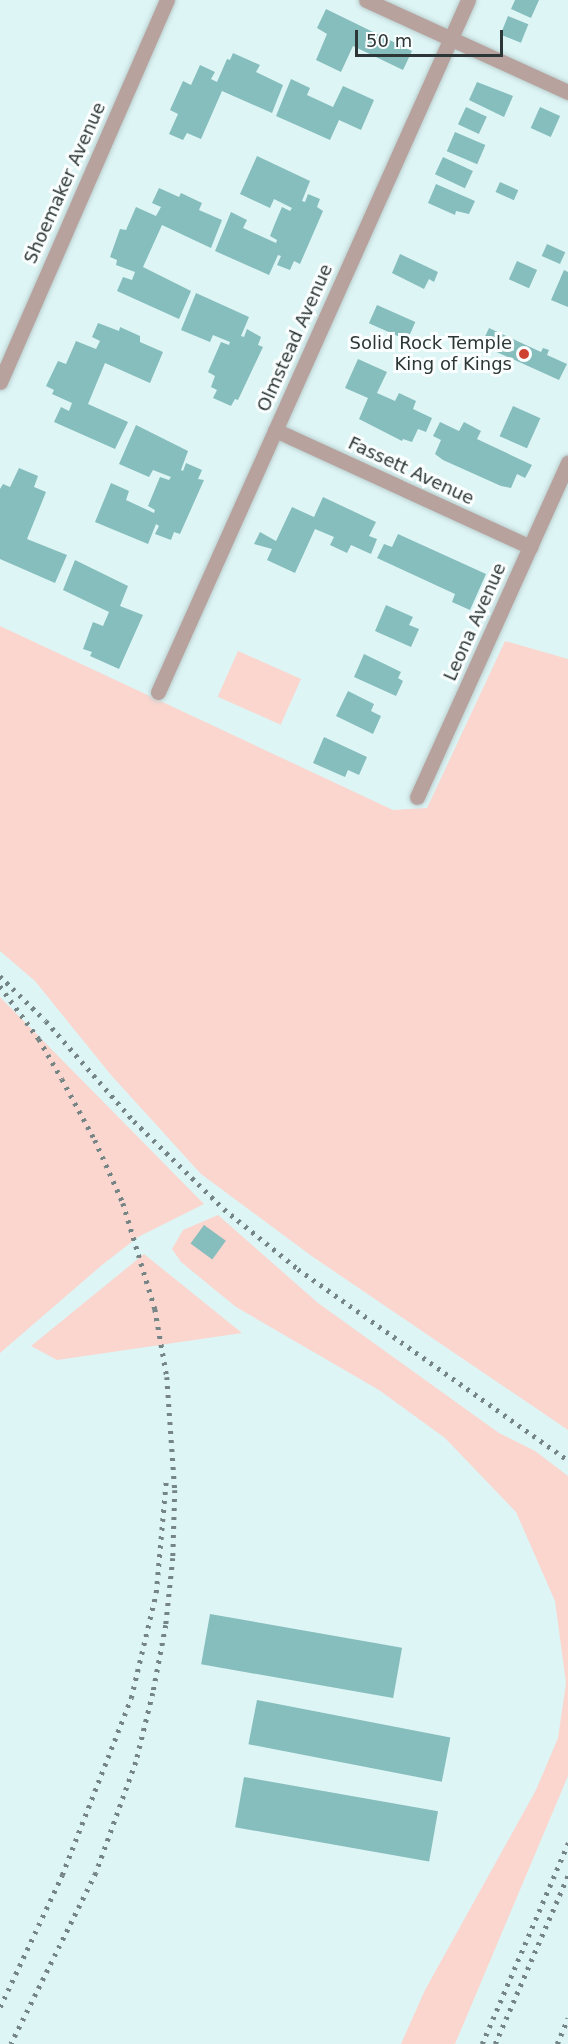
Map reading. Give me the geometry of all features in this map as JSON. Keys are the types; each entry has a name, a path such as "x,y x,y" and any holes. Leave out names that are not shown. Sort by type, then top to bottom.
{"street":[{"name":"Shoemaker Avenue","path":"0,382 166,0"},
{"path":"366,0 568,92"},
{"name":"Olmstead Avenue","path":"158,692 468,0"},
{"name":"Fassett Avenue","path":"275,430 530,547"},
{"name":"Leona Avenue","path":"417,796 568,463"}],"shaded area":[{"path":"0,626 393,810 427,808 505,641 568,659 568,1430 313,1257 201,1174 111,1075 35,981 0,951"},
{"path":"238,651 301,679 281,725 218,697"},
{"path":"0,997 204,1204 138,1237 0,1353"},
{"path":"218,1215 318,1303 499,1433 535,1451 568,1476 568,1776 455,2044 401,2044 425,1990 536,1790 558,1738 566,1683 555,1601 516,1512 445,1438 379,1390 236,1307 181,1262 172,1249 183,1230"},
{"path":"144,1254 242,1333 57,1360 31,1346"}],"building":[{"path":"515,0 539,0 531,18 511,9"},
{"path":"326,9 412,51 403,70 353,46 341,72 316,60 327,34 317,28"},
{"path":"508,16 528,24 521,43 501,35"},
{"path":"233,53 260,65 256,72 283,85 272,113 222,91 201,139 187,133 183,140 169,134 178,114 170,110 183,81 191,85 200,65 215,72 211,79 217,82 227,59 230,60"},
{"path":"291,79 310,88 307,95 333,107 343,86 374,100 361,130 339,120 330,140 276,116"},
{"path":"477,82 513,96 504,117 469,100"},
{"path":"466,107 487,117 479,134 458,124"},
{"path":"540,107 560,116 551,137 531,128"},
{"path":"455,132 485,145 477,164 447,151"},
{"path":"257,156 310,181 302,201 305,202 308,194 320,199 317,207 323,211 300,264 294,261 290,270 277,265 281,256 278,255 269,275 215,251 231,212 247,220 243,228 276,243 277,240 270,236 282,207 290,211 292,208 274,199 270,208 240,194"},
{"path":"443,157 473,171 465,188 435,174"},
{"path":"500,182 518,190 514,200 496,192"},
{"path":"436,184 475,201 469,214 456,211 455,215 428,203"},
{"path":"159,188 179,197 181,193 202,203 199,210 222,220 211,248 162,225 143,267 191,291 179,319 117,291 123,277 132,280 135,272 116,265 117,260 110,257 120,229 126,230 136,207 156,216 161,207 152,203"},
{"path":"547,244 565,252 560,264 542,256"},
{"path":"400,254 438,272 434,282 429,279 424,289 392,273"},
{"path":"517,261 537,270 529,288 509,279"},
{"path":"564,270 568,272 568,307 551,300"},
{"path":"196,293 249,317 241,336 244,337 247,329 261,337 258,345 263,347 238,400 235,399 231,406 213,398 217,390 211,387 215,376 208,372 221,342 229,345 230,342 213,335 210,342 181,330"},
{"path":"377,305 415,322 407,340 369,323"},
{"path":"98,323 119,331 120,327 140,336 140,342 163,352 150,383 105,363 88,404 128,422 115,449 54,422 61,407 69,411 72,403 52,394 54,390 46,386 58,361 66,364 76,341 96,349 100,341 92,337"},
{"name":"Solid Rock Temple King of Kings","path":"489,328 541,352 543,348 549,350 547,355 567,364 559,380 481,345"},
{"path":"358,359 387,372 377,393 395,401 399,393 416,401 413,409 432,418 426,432 418,429 412,442 403,439 402,441 359,419 368,398 345,388"},
{"path":"513,406 540,418 527,448 500,436"},
{"path":"440,422 459,431 464,422 481,431 477,439 532,465 525,478 517,474 511,488 501,486 443,460 435,454 441,440 433,436"},
{"path":"136,425 188,451 181,470 183,471 186,463 202,470 198,479 204,480 180,534 174,532 171,540 155,534 159,526 156,524 148,544 95,522 111,483 129,491 126,500 154,513 155,510 148,506 160,477 169,480 171,477 153,470 149,477 119,464"},
{"path":"19,468 38,476 34,487 46,492 27,539 67,555 55,583 0,559 0,489 3,484 10,487"},
{"path":"323,497 376,522 369,536 377,539 371,554 351,545 347,553 330,545 334,537 315,529 295,573 267,560 272,549 254,544 260,532 276,541 292,507 314,517"},
{"path":"398,534 486,574 470,610 452,602 455,594 377,558 384,544 392,547"},
{"path":"75,560 128,586 120,606 143,615 119,669 90,656 92,652 83,649 93,622 103,626 109,612 63,590"},
{"path":"386,605 413,617 409,625 419,629 411,647 375,631"},
{"path":"364,654 401,672 398,678 403,681 396,696 354,677"},
{"path":"348,691 374,704 371,711 381,716 373,734 336,716"},
{"path":"324,737 367,757 359,775 348,770 345,777 313,763"},
{"path":"204,1225 226,1241 212,1259 190,1244"},
{"path":"210,1614 402,1648 393,1698 201,1664"},
{"path":"257,1700 450,1738 442,1782 248,1744"},
{"path":"244,1777 438,1811 429,1861 235,1827"}],"railway":[{"path":"0,976 46,1021 134,1121 224,1209 298,1269 568,1460"},
{"path":"0,986 39,1039 62,1079 95,1140 123,1203 155,1309 167,1377 175,1490 173,1558 166,1625 153,1693 136,1762 96,1873 11,2044"},
{"path":"0,2007 62,1875 131,1698 156,1593 166,1480"},
{"path":"482,2044 568,1843"},
{"path":"495,2044 568,1875"},
{"path":"557,2044 568,2018"}],"place":[{"name":"Solid Rock Temple King of Kings","path":"524,354"}]}
